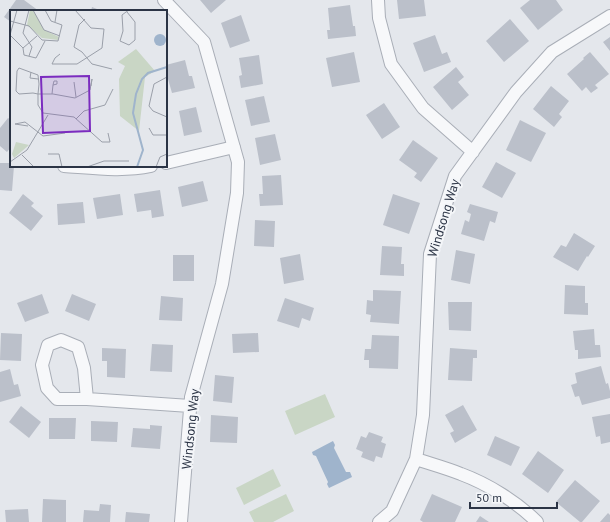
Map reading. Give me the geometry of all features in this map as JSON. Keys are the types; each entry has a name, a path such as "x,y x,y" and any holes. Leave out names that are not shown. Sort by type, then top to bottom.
{"street":[{"name":"Windsong Way","path":"164,0 204,42 238,162 237,193 222,284 191,397 181,522"},
{"path":"378,0 379,18 391,64 422,108 472,152"},
{"name":"Windsong Way","path":"379,522 392,511 416,459 423,414 430,254 455,176 516,92 552,52 610,16"},
{"path":"167,163 234,148"},
{"path":"76,167 101,169 146,167"},
{"path":"87,399 84,368 78,347 61,340 48,345 42,365 47,388 57,399 87,399 190,406"},
{"path":"416,459 462,474 484,485 522,509 538,522"}],"green space":[{"path":"325,394 335,417 295,435 285,411"},
{"path":"273,469 281,486 244,505 236,488"},
{"path":"286,494 294,511 273,522 254,522 249,512"}],"water":[{"path":"333,441 335,445 334,448 346,472 350,472 352,477 329,488 327,484 328,482 316,456 313,455 312,452"}],"building":[{"path":"16,0 24,0 38,10 10,10 10,21 4,17"},
{"path":"200,0 226,0 211,13"},
{"path":"397,0 424,0 426,16 399,19"},
{"path":"530,0 556,0 563,10 538,30 520,8"},
{"path":"350,5 356,36 328,39 327,30 330,30 328,8"},
{"path":"92,7 100,10 91,10"},
{"path":"241,15 250,41 230,48 221,23"},
{"path":"510,19 529,41 504,62 486,41"},
{"path":"435,35 442,54 447,52 451,62 424,72 413,43"},
{"path":"610,37 610,51 603,42"},
{"path":"354,52 360,82 332,87 326,58"},
{"path":"590,52 609,74 595,85 598,88 591,93 586,87 582,91 567,74"},
{"path":"259,55 263,84 241,88 239,76 242,75 239,58"},
{"path":"185,60 189,76 192,76 195,88 172,93 167,76 167,65"},
{"path":"456,67 464,77 458,82 469,95 452,110 433,87"},
{"path":"551,86 569,101 559,114 562,117 554,127 533,109"},
{"path":"264,96 270,122 251,126 245,100"},
{"path":"384,103 400,127 382,139 366,115"},
{"path":"196,107 202,132 184,136 179,111"},
{"path":"8,118 10,119 10,148 7,152 0,146 0,128"},
{"path":"520,120 546,133 531,162 506,150"},
{"path":"275,134 281,160 260,165 255,138"},
{"path":"413,140 438,158 421,182 414,177 417,173 399,160"},
{"path":"496,162 516,173 502,198 482,187"},
{"path":"0,163 10,163 10,167 14,167 12,191 0,190"},
{"path":"281,175 283,205 260,206 259,194 263,194 262,176"},
{"path":"203,181 208,201 182,207 178,187"},
{"path":"160,190 164,216 152,218 151,210 137,212 134,194"},
{"path":"23,194 34,203 31,206 43,216 31,231 9,213"},
{"path":"120,194 123,215 97,219 93,198"},
{"path":"393,194 420,203 409,234 383,225"},
{"path":"83,202 85,223 58,225 57,204"},
{"path":"470,204 498,212 495,223 490,221 484,241 461,234 465,220 469,222 471,214 467,212"},
{"path":"255,220 275,221 274,247 254,246"},
{"path":"574,233 595,246 578,271 553,257 561,245 566,247"},
{"path":"382,246 402,247 401,264 404,264 404,276 380,275"},
{"path":"456,250 475,254 470,284 451,280"},
{"path":"300,254 304,280 284,284 280,258"},
{"path":"173,255 194,255 194,281 173,281"},
{"path":"565,285 585,286 585,303 588,303 588,315 564,314"},
{"path":"373,290 401,291 399,324 370,322 371,315 366,314 367,300 373,301"},
{"path":"42,294 49,313 25,322 17,303"},
{"path":"72,294 96,304 89,321 65,311"},
{"path":"161,296 183,298 182,321 159,320"},
{"path":"285,298 314,308 310,321 302,318 299,328 277,321"},
{"path":"448,302 472,302 471,331 449,330"},
{"path":"594,329 595,345 600,345 601,357 578,359 578,350 575,350 573,331"},
{"path":"1,333 22,334 21,361 0,360"},
{"path":"258,333 259,352 233,353 232,334"},
{"path":"372,335 399,336 398,369 369,368 369,360 364,360 365,349 371,349"},
{"path":"152,344 173,345 172,372 150,371"},
{"path":"102,348 126,349 125,378 107,377 107,361 102,361"},
{"path":"450,348 477,350 477,358 473,358 472,381 448,380"},
{"path":"601,366 606,384 608,383 610,398 582,405 579,396 575,397 571,385 577,383 575,373"},
{"path":"10,369 14,385 18,384 21,396 0,402 0,372"},
{"path":"215,375 234,377 232,403 213,401"},
{"path":"463,405 477,430 455,443 450,433 454,431 445,415"},
{"path":"21,406 41,422 29,438 9,422"},
{"path":"610,414 610,442 601,444 600,436 596,437 592,417"},
{"path":"211,415 238,417 237,443 210,442"},
{"path":"49,418 76,418 75,439 49,439"},
{"path":"91,421 118,422 117,442 91,441"},
{"path":"150,425 162,426 160,449 131,447 133,428 150,429"},
{"path":"369,432 383,437 381,442 386,444 382,458 376,456 374,462 361,457 363,452 356,449 361,436 366,438"},
{"path":"495,436 520,447 511,466 487,455"},
{"path":"538,451 564,470 548,493 522,474"},
{"path":"575,480 600,501 582,522 580,522 556,502"},
{"path":"432,494 462,507 455,522 423,522 420,520"},
{"path":"43,499 66,500 66,522 42,522"},
{"path":"100,504 111,505 110,522 83,522 84,510 99,511"},
{"path":"28,509 29,522 6,522 5,510"},
{"path":"126,512 150,514 149,522 125,522"},
{"path":"608,513 610,515 610,522 600,522"},
{"path":"480,516 489,522 476,522"}]}
